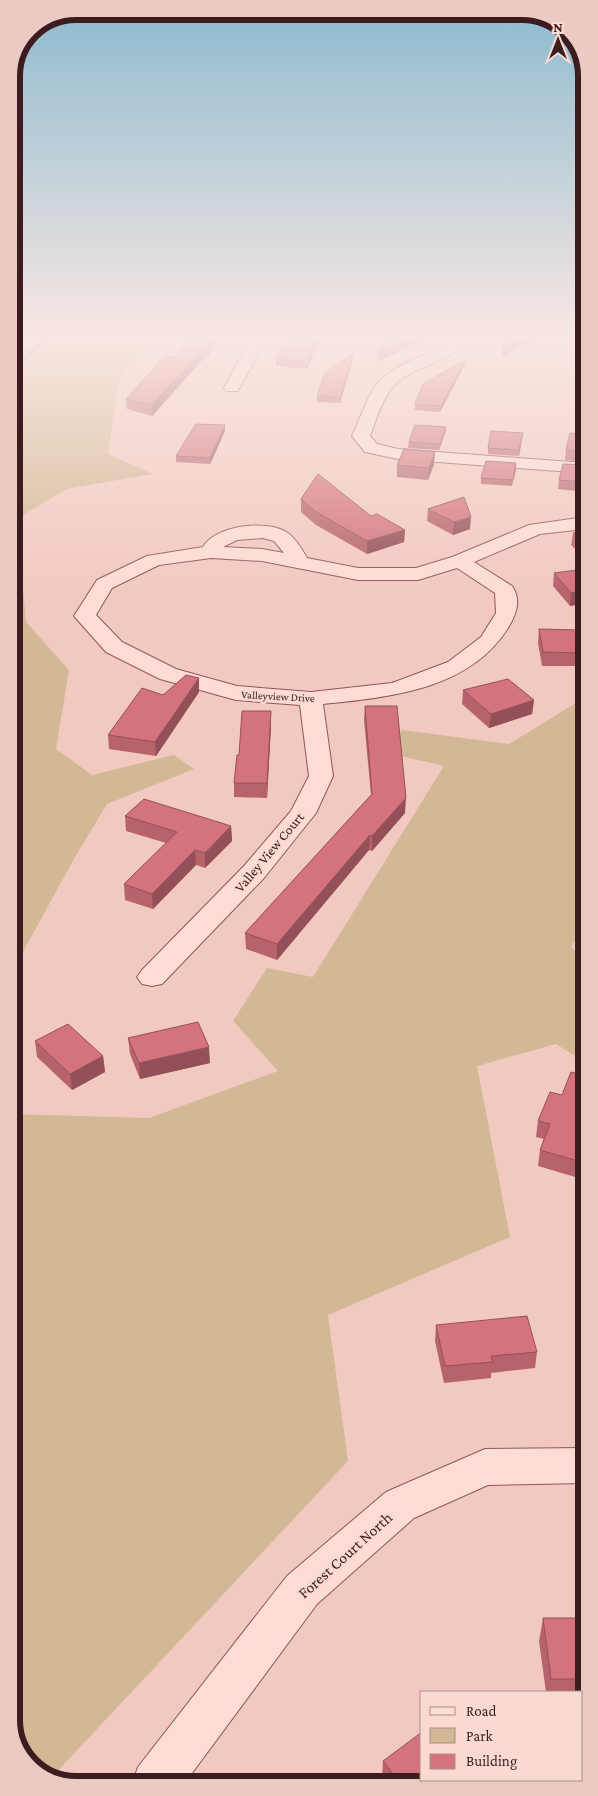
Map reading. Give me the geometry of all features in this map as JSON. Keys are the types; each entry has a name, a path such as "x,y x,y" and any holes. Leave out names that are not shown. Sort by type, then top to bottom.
{"street":[{"path":"367,423 361,436 370,448 398,454 578,467"},
{"name":"Valleyview Drive","path":"460,561 505,590 507,613 489,641 456,667 396,689 311,699 236,694 168,674 114,647 85,616 104,584 154,560 211,552 262,555 358,574 418,574 460,561 536,528 578,524"},
{"name":"Valley View Court","path":"152,977 254,872 303,812 321,776 311,699"},
{"name":"Forest Court North","path":"161,1776 302,1590 400,1504 485,1468 578,1466"}],"green space":[{"path":"20,423 113,423 108,454 153,474 66,489 20,517"},
{"path":"20,553 26,622 69,670 56,749 92,775 174,755 194,769 107,804 75,857 20,957"},
{"path":"578,702 578,936 571,947 578,953 578,1058 556,1044 477,1066 510,1237 328,1315 348,1461 56,1773 54,1772 39,1762 29,1751 24,1742 20,1727 20,1114 149,1118 278,1071 233,1021 267,968 313,977 444,766 384,752 402,730 509,744"}],"building":[{"path":"196,424 225,425 210,458 176,456"},
{"path":"415,425 446,427 440,444 409,442"},
{"path":"491,431 523,433 519,450 488,448"},
{"path":"570,433 578,434 578,451 566,450"},
{"path":"404,449 435,452 429,468 397,465"},
{"path":"486,461 516,463 513,480 481,478"},
{"path":"563,464 578,465 578,481 559,480"},
{"path":"318,474 371,516 377,514 405,530 367,541 316,512 301,499"},
{"path":"464,497 471,517 454,522 428,509"},
{"path":"578,570 578,592 571,593 554,573"},
{"path":"539,629 578,630 578,653 543,652"},
{"path":"186,675 199,678 155,742 108,735 142,688 163,695"},
{"path":"508,679 534,700 491,714 463,690"},
{"path":"365,706 397,706 406,798 372,836 370,835 277,944 245,933 372,794"},
{"path":"242,711 271,711 267,783 234,783 237,755 239,755"},
{"path":"144,799 231,826 205,853 195,850 152,894 124,884 177,832 125,816"},
{"path":"198,1022 209,1047 139,1063 128,1038"},
{"path":"68,1024 103,1056 70,1074 35,1041"},
{"path":"571,1072 578,1074 578,1161 540,1150 550,1124 538,1121 550,1092 562,1095"},
{"path":"527,1316 537,1352 491,1356 493,1362 445,1366 436,1325"},
{"path":"543,1618 578,1618 578,1679 551,1679"},
{"path":"420,1733 420,1776 395,1776 383,1761"}]}
